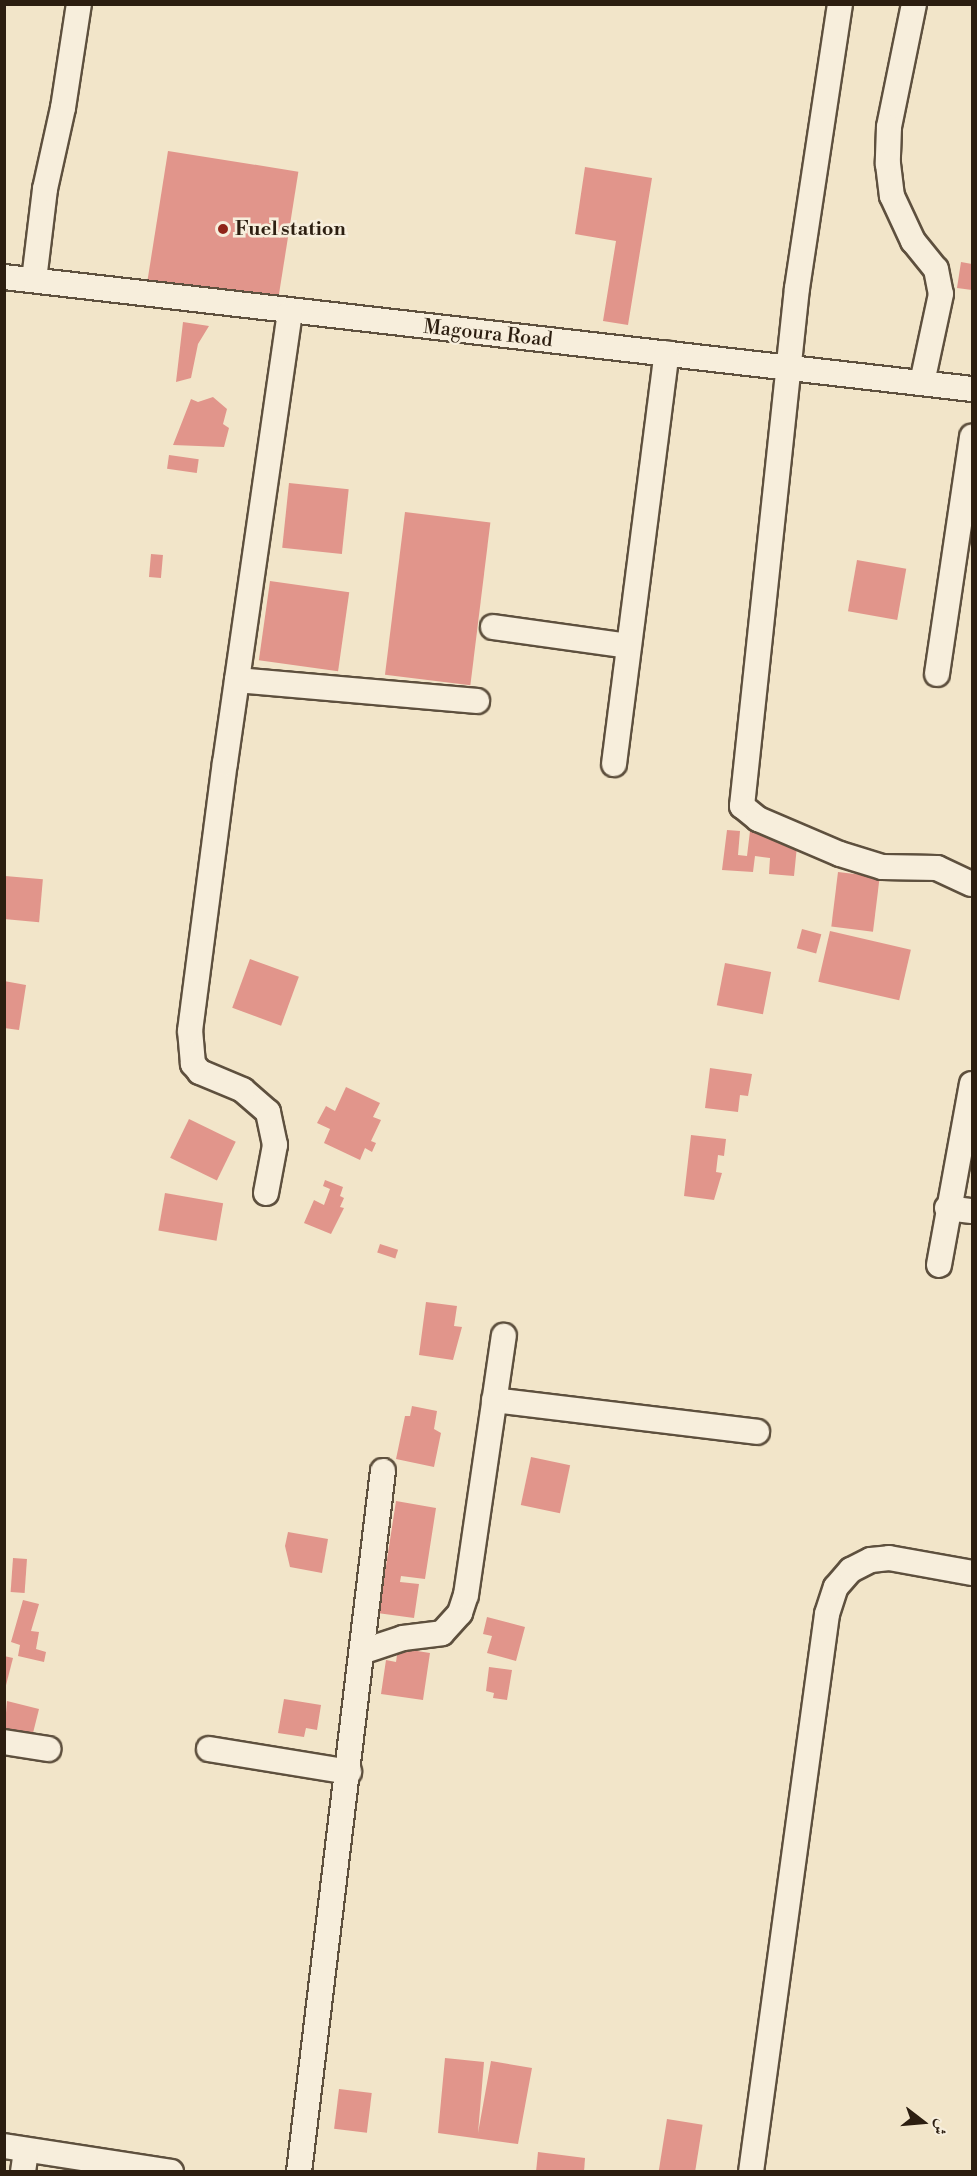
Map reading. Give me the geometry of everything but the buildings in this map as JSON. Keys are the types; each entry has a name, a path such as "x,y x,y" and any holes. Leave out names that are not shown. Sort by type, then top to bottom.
{"street":[{"path":"34,280 45,189 63,108 79,4"},
{"path":"840,4 797,288 791,369 742,806 758,819 840,854 882,867 937,868 972,884"},
{"path":"914,4 889,127 888,164 892,196 913,241 936,269 941,294 922,383"},
{"name":"Magoura Road","path":"4,277 290,313 667,353 972,389"},
{"path":"266,1193 275,1145 268,1112 243,1090 200,1072 193,1064 191,1050 237,680 290,313"},
{"path":"614,764 667,353"},
{"path":"937,674 972,437"},
{"path":"493,627 629,646"},
{"path":"237,680 477,701"},
{"path":"939,1265 947,1208 972,1084"},
{"path":"947,1208 972,1210"},
{"path":"364,1651 403,1638 442,1633 460,1612 466,1595 504,1336"},
{"path":"494,1400 757,1432"},
{"path":"299,2172 364,1651 383,1471"},
{"path":"751,2172 827,1614 836,1587 851,1570 871,1560 889,1558 972,1573"},
{"path":"4,1742 48,1749"},
{"path":"209,1749 349,1772"},
{"path":"18,2156 171,2172"}],"place":[{"name":"Fuel station","path":"223,229"}]}
